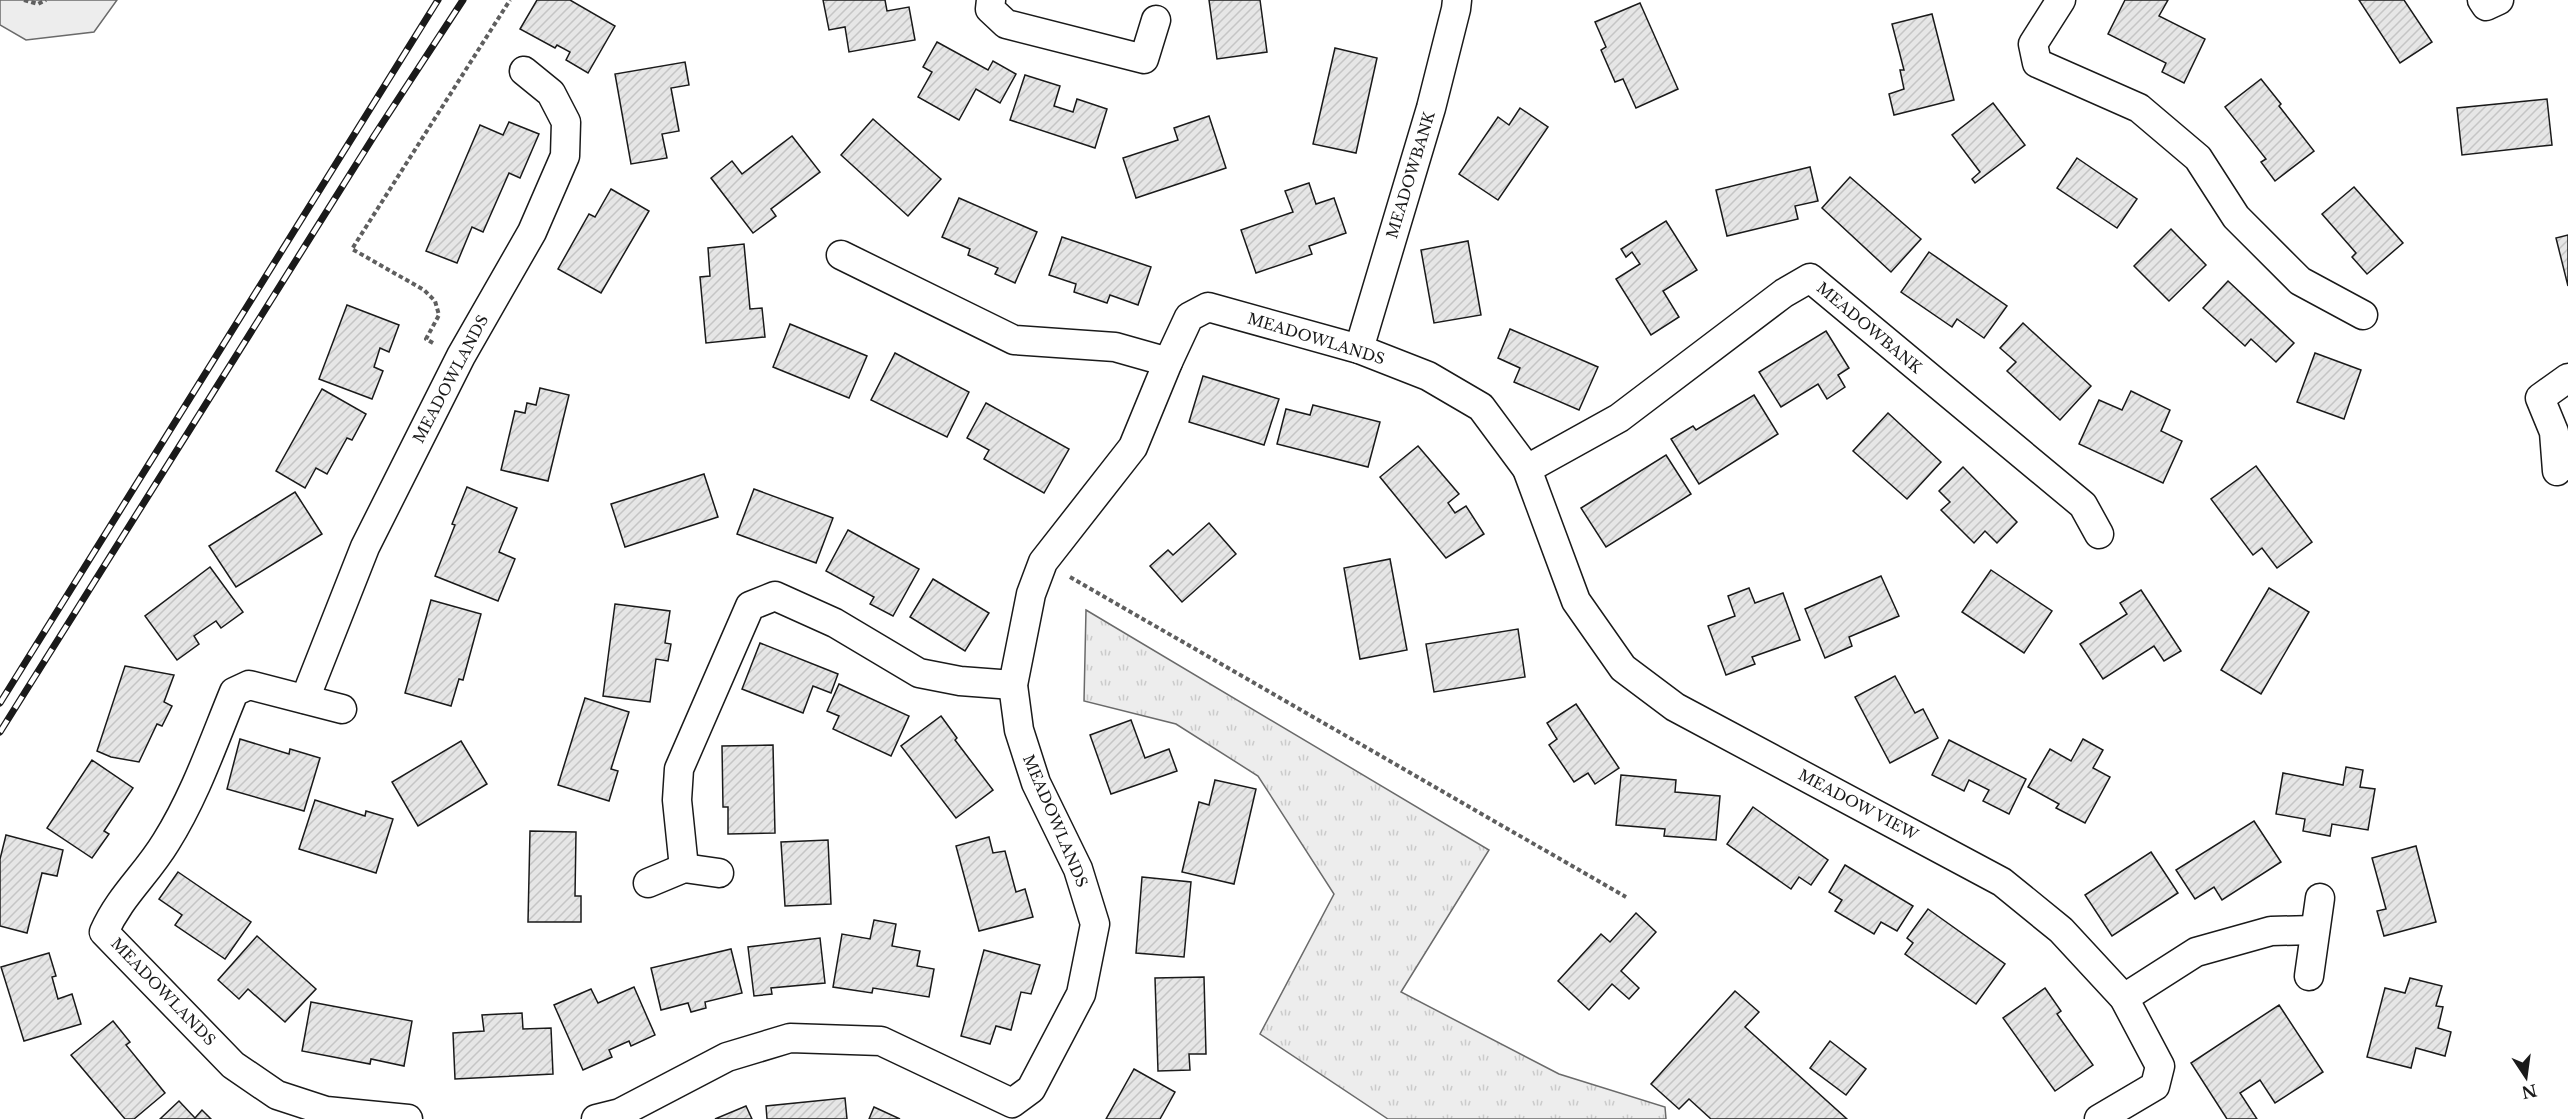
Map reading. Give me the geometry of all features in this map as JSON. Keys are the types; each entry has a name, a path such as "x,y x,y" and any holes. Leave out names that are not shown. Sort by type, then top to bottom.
{"street":[{"path":"991,0 990,9 1006,24 1144,59 1156,20"},
{"name":"MEADOWBANK","path":"1359,349 1431,108 1457,0"},
{"path":"2061,0 2033,44 2037,63 2139,108 2198,158 2236,217 2300,281 2362,315"},
{"path":"2482,0 2486,6 2499,0"},
{"name":"MEADOWLANDS","path":"305,699 365,547 461,356 532,232 565,156 566,122 551,93 524,71"},
{"path":"841,255 1014,340 1114,348 1168,362"},
{"name":"MEADOWBANK","path":"1527,469 1619,418 1784,292 1810,278 2083,505 2099,534"},
{"name":"MEADOWLANDS","path":"596,1119 620,1113 727,1057 790,1038 881,1041 1011,1103 1031,1089 1081,994 1095,924 1078,869 1036,783 1019,730 1013,686 1031,594 1043,562 1133,447 1189,317 1208,307 1359,349 1428,376 1481,406 1527,469"},
{"path":"2557,471 2554,432 2540,398 2568,378"},
{"name":"MEADOW VIEW","path":"1527,469 1576,601 1623,668 1675,707 2002,882 2061,930 2124,998 2160,1066 2155,1086 2099,1119"},
{"path":"684,868 677,800 679,769 750,606 775,596 835,623 919,673 960,681 1013,686"},
{"name":"MEADOWLANDS","path":"342,709 249,686 234,692 184,813 165,845 113,911 104,932 233,1065 278,1095 326,1111 408,1119"},
{"path":"648,883 684,868 720,873"},
{"path":"2309,976 2320,898"},
{"path":"2124,998 2196,952 2271,931 2315,930"}],"path":[{"path":"24,0 38,4 46,0"},
{"path":"461,356 426,339 439,315 435,301 424,290 352,249 510,0"},
{"path":"1043,562 1626,897"}],"green space":[{"path":"1086,610 1489,850 1401,992 1559,1074 1665,1107 1666,1119 1388,1119 1260,1034 1334,894 1258,776 1176,724 1084,701"}],"shaded area":[{"path":"0,0 117,0 94,32 26,40 0,25"}],"building":[{"path":"537,0 570,0 615,26 588,73 566,60 570,52 557,45 555,48 520,29"},
{"path":"823,0 885,0 887,11 909,7 915,40 849,52 845,27 829,30"},
{"path":"1209,0 1260,0 1267,52 1217,59"},
{"path":"2125,0 2168,0 2159,16 2205,39 2184,83 2162,72 2166,63 2108,34"},
{"path":"2359,0 2404,0 2432,42 2400,63"},
{"path":"1640,3 1678,89 1636,108 1623,79 1615,82 1601,50 1606,47 1595,22"},
{"path":"1932,14 1954,100 1894,115 1889,94 1904,89 1900,70 1904,70 1892,24"},
{"path":"937,42 988,70 993,61 1016,74 1000,103 976,89 959,120 918,97 932,72 923,67"},
{"path":"1335,48 1377,58 1356,153 1313,144"},
{"path":"685,62 689,85 671,88 679,131 662,134 667,158 631,164 615,74"},
{"path":"1025,75 1060,86 1054,106 1073,112 1077,99 1107,109 1095,148 1010,120"},
{"path":"2261,79 2314,151 2275,181 2261,162 2266,159 2225,107"},
{"path":"2547,99 2552,145 2462,155 2457,108"},
{"path":"1993,103 2025,145 1975,183 1972,179 1980,172 1952,135"},
{"path":"1520,108 1548,127 1498,200 1459,174 1498,117 1509,125"},
{"path":"1209,116 1226,168 1136,198 1123,158 1178,140 1174,128"},
{"path":"873,119 941,179 908,216 841,155"},
{"path":"509,122 539,134 520,178 509,173 483,232 472,227 457,263 426,251 480,125 503,135"},
{"path":"792,136 820,172 771,209 776,216 753,233 711,178 732,161 742,174"},
{"path":"2077,158 2137,199 2117,228 2057,188"},
{"path":"1810,167 1818,201 1795,206 1798,219 1727,236 1716,190"},
{"path":"1850,177 1921,239 1891,272 1822,208"},
{"path":"1309,183 1316,204 1334,198 1346,233 1309,246 1312,254 1256,273 1241,230 1293,212 1285,191"},
{"path":"2354,187 2403,243 2367,274 2352,257 2356,253 2322,214"},
{"path":"611,189 649,211 601,293 558,269 589,214 595,217"},
{"path":"959,198 1037,232 1015,283 995,274 998,268 968,255 970,249 942,237"},
{"path":"1666,221 1697,270 1663,291 1679,317 1651,335 1616,279 1640,264 1632,252 1626,257 1621,249"},
{"path":"2171,229 2206,265 2169,301 2134,266"},
{"path":"2568,235 2568,286 2556,238"},
{"path":"1062,237 1151,267 1138,305 1110,295 1107,303 1074,292 1076,284 1049,275"},
{"path":"1468,241 1481,315 1434,323 1421,250"},
{"path":"744,244 750,309 762,308 765,337 706,343 700,277 710,276 708,248"},
{"path":"1929,252 2007,306 1984,338 1957,319 1952,327 1901,292"},
{"path":"2228,281 2294,343 2276,362 2251,339 2245,346 2203,308"},
{"path":"347,305 399,325 389,352 380,348 374,367 383,371 372,399 319,379"},
{"path":"2023,323 2091,386 2060,420 2007,371 2016,362 2000,348"},
{"path":"790,324 867,356 849,398 773,367"},
{"path":"1510,329 1598,367 1579,410 1514,382 1520,368 1498,358"},
{"path":"1826,331 1849,368 1838,375 1845,387 1827,399 1818,384 1781,407 1759,372"},
{"path":"895,353 969,392 947,437 871,400"},
{"path":"2315,353 2361,370 2344,419 2297,402"},
{"path":"1203,376 1279,399 1264,445 1189,422"},
{"path":"540,388 569,395 548,481 501,470 515,411 525,413 527,403 536,405"},
{"path":"322,389 366,414 352,440 347,438 327,474 316,468 305,488 276,471"},
{"path":"2131,391 2170,410 2161,431 2182,441 2163,483 2079,444 2099,400 2122,410"},
{"path":"1754,395 1778,434 1699,484 1671,439 1693,426 1696,430"},
{"path":"986,403 1069,449 1044,493 984,459 989,450 967,438"},
{"path":"1313,405 1380,422 1368,467 1277,444 1286,409 1310,415"},
{"path":"1888,413 1941,462 1907,499 1853,451"},
{"path":"1418,446 1459,494 1448,503 1455,513 1466,506 1484,534 1446,558 1380,477"},
{"path":"1666,455 1691,494 1606,547 1581,508"},
{"path":"2256,466 2312,542 2277,568 2262,548 2253,555 2211,499"},
{"path":"1963,467 2017,522 1997,543 1985,531 1974,543 1941,510 1950,502 1939,491"},
{"path":"704,474 718,517 625,547 611,504"},
{"path":"467,487 517,508 499,552 515,559 498,601 435,576"},
{"path":"754,489 833,518 816,563 737,534"},
{"path":"295,492 322,534 236,587 209,546"},
{"path":"1209,523 1236,554 1182,602 1150,566 1168,550 1173,555"},
{"path":"848,530 919,569 893,616 870,604 874,597 826,571"},
{"path":"1390,559 1407,650 1360,659 1344,568"},
{"path":"210,567 243,612 221,628 216,621 194,636 199,644 177,660 145,616"},
{"path":"1991,570 2052,611 2024,653 1962,612"},
{"path":"1881,576 1899,616 1849,637 1852,646 1825,658 1805,609"},
{"path":"933,579 989,613 965,651 910,617"},
{"path":"1749,588 1755,603 1783,593 1800,640 1752,657 1755,664 1726,675 1708,626 1735,616 1728,596"},
{"path":"2269,588 2309,612 2261,694 2221,670"},
{"path":"2141,590 2181,651 2164,661 2154,646 2103,679 2080,644 2127,614 2120,603"},
{"path":"431,600 481,614 463,680 459,679 451,706 405,693"},
{"path":"615,604 670,611 665,643 671,644 668,661 656,659 650,702 603,696"},
{"path":"1518,629 1525,677 1434,692 1426,644"},
{"path":"760,643 838,674 831,693 813,686 803,713 742,689"},
{"path":"125,666 174,675 164,702 172,706 162,726 157,724 139,762 111,757 97,751"},
{"path":"1895,676 1915,713 1923,709 1938,738 1890,763 1855,697"},
{"path":"839,684 909,716 891,756 833,729 839,716 827,711"},
{"path":"585,698 629,712 611,769 618,771 609,801 558,785"},
{"path":"1576,704 1619,768 1595,784 1588,773 1574,782 1549,745 1557,739 1547,723"},
{"path":"941,716 957,738 955,740 993,790 956,818 901,746"},
{"path":"1131,720 1145,758 1169,749 1177,771 1111,794 1090,735"},
{"path":"240,739 289,754 290,749 320,758 304,811 227,789"},
{"path":"2083,739 2103,750 2093,768 2110,777 2085,823 2056,808 2059,804 2028,787 2050,749 2071,761"},
{"path":"1949,740 2026,779 2009,814 1983,801 1989,790 1969,780 1964,791 1932,775"},
{"path":"461,741 487,784 418,826 392,782"},
{"path":"773,745 775,833 728,834 728,807 723,807 722,746"},
{"path":"92,760 133,788 104,831 109,834 92,858 47,828"},
{"path":"2346,767 2363,770 2360,787 2375,789 2368,830 2332,824 2330,836 2303,831 2305,819 2276,814 2283,773 2343,785"},
{"path":"1621,775 1676,780 1675,792 1720,796 1716,840 1664,836 1665,829 1616,825"},
{"path":"1215,780 1256,789 1234,884 1182,872 1199,802 1209,805"},
{"path":"315,800 365,816 366,811 393,819 376,873 299,849"},
{"path":"1753,807 1828,860 1811,885 1799,877 1791,889 1727,844"},
{"path":"2254,821 2281,862 2222,900 2214,887 2195,899 2176,870"},
{"path":"530,831 576,832 575,896 581,896 581,922 528,922"},
{"path":"6,835 63,850 57,876 42,873 27,933 0,926 0,859"},
{"path":"989,837 993,853 1005,851 1016,892 1025,889 1033,917 979,931 956,846"},
{"path":"828,840 831,904 785,906 781,842"},
{"path":"2416,846 2436,922 2384,936 2377,911 2386,909 2372,858"},
{"path":"2151,852 2178,893 2112,936 2085,895"},
{"path":"1845,865 1913,906 1897,931 1881,922 1874,934 1835,911 1842,900 1829,892"},
{"path":"178,872 251,922 225,959 175,925 182,915 159,899"},
{"path":"1142,877 1191,882 1184,957 1136,953"},
{"path":"1928,909 2005,964 1976,1004 1905,954 1913,943 1907,938"},
{"path":"1636,913 1656,932 1621,971 1639,988 1629,999 1612,984 1589,1010 1558,981 1601,934 1610,942"},
{"path":"874,920 896,924 892,946 920,951 917,966 934,969 929,997 873,988 872,993 833,987 842,934 870,939"},
{"path":"257,936 316,989 285,1022 248,989 239,999 218,980"},
{"path":"820,938 825,983 771,988 772,994 754,996 748,947"},
{"path":"731,949 742,993 705,1002 706,1008 691,1012 688,1003 661,1010 651,968"},
{"path":"984,950 1040,965 1031,994 1021,992 1011,1030 996,1026 990,1044 961,1036"},
{"path":"49,953 56,976 52,977 58,999 72,994 81,1024 24,1041 1,967"},
{"path":"1204,977 1206,1054 1189,1054 1190,1070 1158,1071 1155,978"},
{"path":"2410,978 2442,986 2436,1006 2443,1007 2438,1028 2451,1032 2445,1056 2416,1048 2411,1068 2367,1057 2385,988 2405,993"},
{"path":"634,987 655,1035 631,1046 629,1041 609,1050 612,1057 583,1070 554,1005 591,989 598,1003"},
{"path":"2045,988 2061,1011 2057,1014 2093,1065 2055,1091 2003,1018"},
{"path":"1735,991 1759,1012 1745,1027 1847,1119 1711,1119 1689,1099 1679,1109 1651,1084"},
{"path":"311,1002 412,1021 404,1066 371,1059 370,1064 302,1051"},
{"path":"2279,1005 2323,1072 2275,1103 2260,1080 2240,1093 2257,1119 2227,1119 2191,1063"},
{"path":"522,1013 523,1029 551,1028 553,1074 455,1079 453,1033 484,1031 482,1015"},
{"path":"113,1021 130,1042 126,1045 165,1093 134,1119 125,1119 71,1055"},
{"path":"1830,1041 1866,1069 1846,1095 1810,1068"},
{"path":"1134,1069 1175,1092 1160,1119 1106,1119"},
{"path":"845,1098 847,1119 767,1119 766,1106"},
{"path":"179,1101 195,1118 202,1110 211,1119 160,1119"},
{"path":"746,1106 752,1119 715,1119"},
{"path":"874,1107 900,1119 869,1119"}],"railway":[{"path":"0,703 438,0"},
{"path":"0,732 374,136 463,0"}]}
